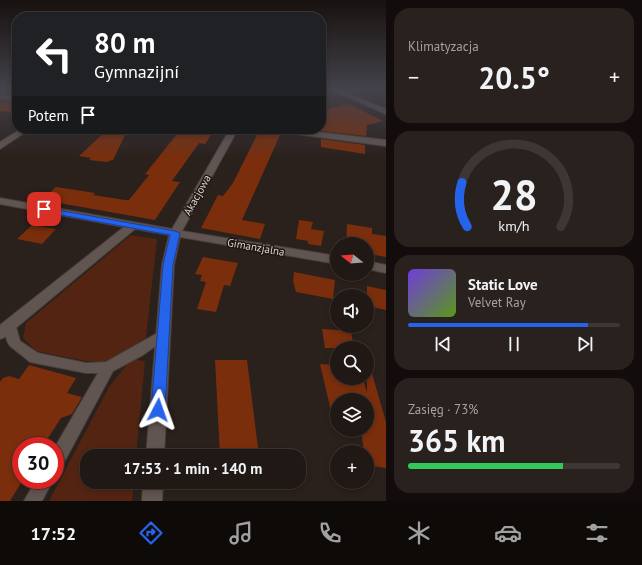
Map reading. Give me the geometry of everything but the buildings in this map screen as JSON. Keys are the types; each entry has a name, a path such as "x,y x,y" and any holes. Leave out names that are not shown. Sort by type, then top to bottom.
{"street":[{"path":"0,146 18,134"},
{"name":"Akacjowa","path":"155,449 168,265 175,233 231,134"},
{"path":"313,134 386,143"},
{"name":"Gimanzjalna","path":"0,201 132,226 330,259"},
{"path":"0,333 11,326 132,226"},
{"path":"374,266 386,268"},
{"path":"152,501 153,489"}],"lane":[{"path":"11,326 14,343 34,358 86,368 108,367 138,351 163,335"},
{"path":"64,446 108,367"},
{"path":"34,501 40,489"}],"shaded area":[{"path":"131,235 157,239 146,338 107,362 86,361 36,351 23,338 26,323"},
{"path":"137,360 145,361 137,449 80,449 80,489 133,489 132,501 49,501 55,489 64,489 64,472 109,387 129,362"}],"route":[{"path":"44,209 175,233 168,265 158,410"}]}
